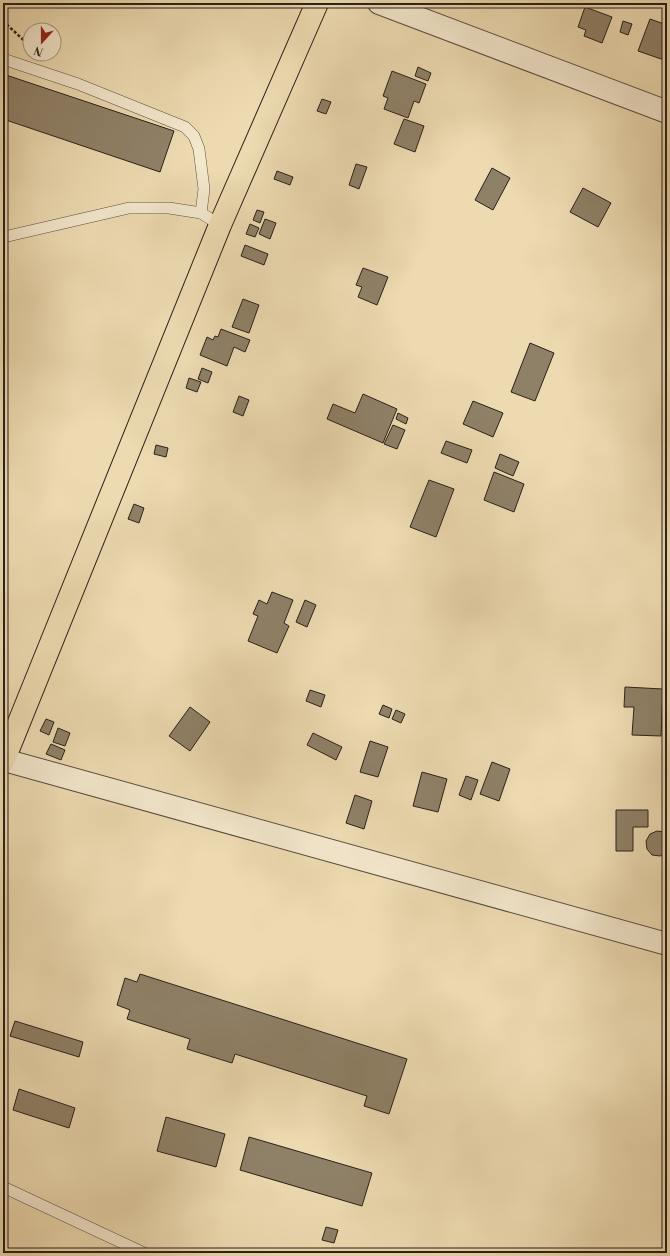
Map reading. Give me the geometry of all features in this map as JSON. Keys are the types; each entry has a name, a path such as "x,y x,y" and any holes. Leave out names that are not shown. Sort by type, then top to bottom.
{"main road":[{"path":"3,760 220,225 317,3"}],"street":[{"path":"379,3 667,112"},
{"path":"3,760 667,944"}],"lane":[{"path":"3,58 78,84 185,127 194,136 200,149 204,189 201,213"},
{"path":"8,236 129,208 169,208 201,213 220,225"},
{"path":"3,1187 144,1253"}],"path":[{"path":"3,21 22,39"}],"building":[{"path":"585,7 612,17 602,43 584,36 586,30 578,27"},
{"path":"650,19 667,25 667,61 638,51"},
{"path":"623,21 632,24 628,35 620,32"},
{"path":"418,67 431,73 428,81 415,76"},
{"path":"392,71 426,84 419,103 414,101 408,118 384,109 388,98 383,96"},
{"path":"3,74 174,131 160,172 3,119"},
{"path":"322,99 331,102 326,114 317,111"},
{"path":"404,119 424,126 415,152 394,144"},
{"path":"356,164 367,167 359,189 349,185"},
{"path":"492,168 510,178 493,210 475,200"},
{"path":"277,171 293,177 290,185 274,179"},
{"path":"583,188 611,203 598,227 570,212"},
{"path":"257,210 264,212 260,223 253,220"},
{"path":"265,219 276,223 270,239 259,234"},
{"path":"250,224 259,228 255,237 246,234"},
{"path":"245,245 268,254 264,265 241,256"},
{"path":"363,268 388,277 377,305 358,297 362,287 356,285"},
{"path":"243,299 259,305 249,333 232,327"},
{"path":"221,329 250,340 245,352 234,347 227,366 200,355 207,337 213,340 215,336 218,337"},
{"path":"530,343 554,353 535,401 511,392"},
{"path":"202,368 212,372 208,383 198,379"},
{"path":"189,378 201,382 197,392 186,388"},
{"path":"363,394 397,409 383,443 327,419 333,404 355,413"},
{"path":"239,396 249,400 243,416 233,412"},
{"path":"473,401 503,413 493,437 463,424"},
{"path":"398,413 408,418 406,424 396,419"},
{"path":"393,425 405,430 397,449 384,444"},
{"path":"446,441 472,450 467,463 441,453"},
{"path":"156,445 168,448 166,457 154,454"},
{"path":"500,454 519,462 513,476 495,468"},
{"path":"494,472 524,484 514,512 484,500"},
{"path":"429,480 454,489 436,537 410,527"},
{"path":"134,504 144,508 139,523 128,519"},
{"path":"272,592 293,600 284,623 289,626 277,653 248,641 258,616 253,614 259,600 267,604"},
{"path":"305,600 316,605 307,627 296,622"},
{"path":"625,687 663,689 661,736 632,735 634,707 624,707"},
{"path":"310,690 325,695 321,707 306,701"},
{"path":"383,705 392,709 389,718 379,714"},
{"path":"190,707 210,722 190,751 169,736"},
{"path":"396,710 405,714 401,723 392,719"},
{"path":"667,718 667,732 664,732"},
{"path":"46,719 54,722 49,735 40,731"},
{"path":"58,728 70,733 65,746 53,742"},
{"path":"313,733 342,747 336,760 307,745"},
{"path":"370,741 388,747 378,777 360,772"},
{"path":"51,744 65,750 61,760 46,754"},
{"path":"492,762 510,769 499,801 480,794"},
{"path":"422,772 447,779 438,812 413,806"},
{"path":"466,776 478,780 471,800 459,795"},
{"path":"355,795 372,801 364,829 346,823"},
{"path":"616,810 648,810 648,827 633,827 633,851 616,851"},
{"path":"657,831 665,832 667,835 667,853 660,856 652,855 647,849 646,841 650,834"},
{"path":"140,974 407,1059 389,1114 364,1106 367,1096 235,1054 232,1063 187,1049 190,1039 127,1019 130,1010 117,1005 125,978 137,982"},
{"path":"15,1021 83,1042 79,1057 10,1036"},
{"path":"19,1089 75,1108 69,1128 13,1110"},
{"path":"166,1117 225,1134 216,1167 157,1151"},
{"path":"249,1137 372,1173 362,1206 240,1170"},
{"path":"326,1227 338,1230 334,1243 322,1240"}]}
